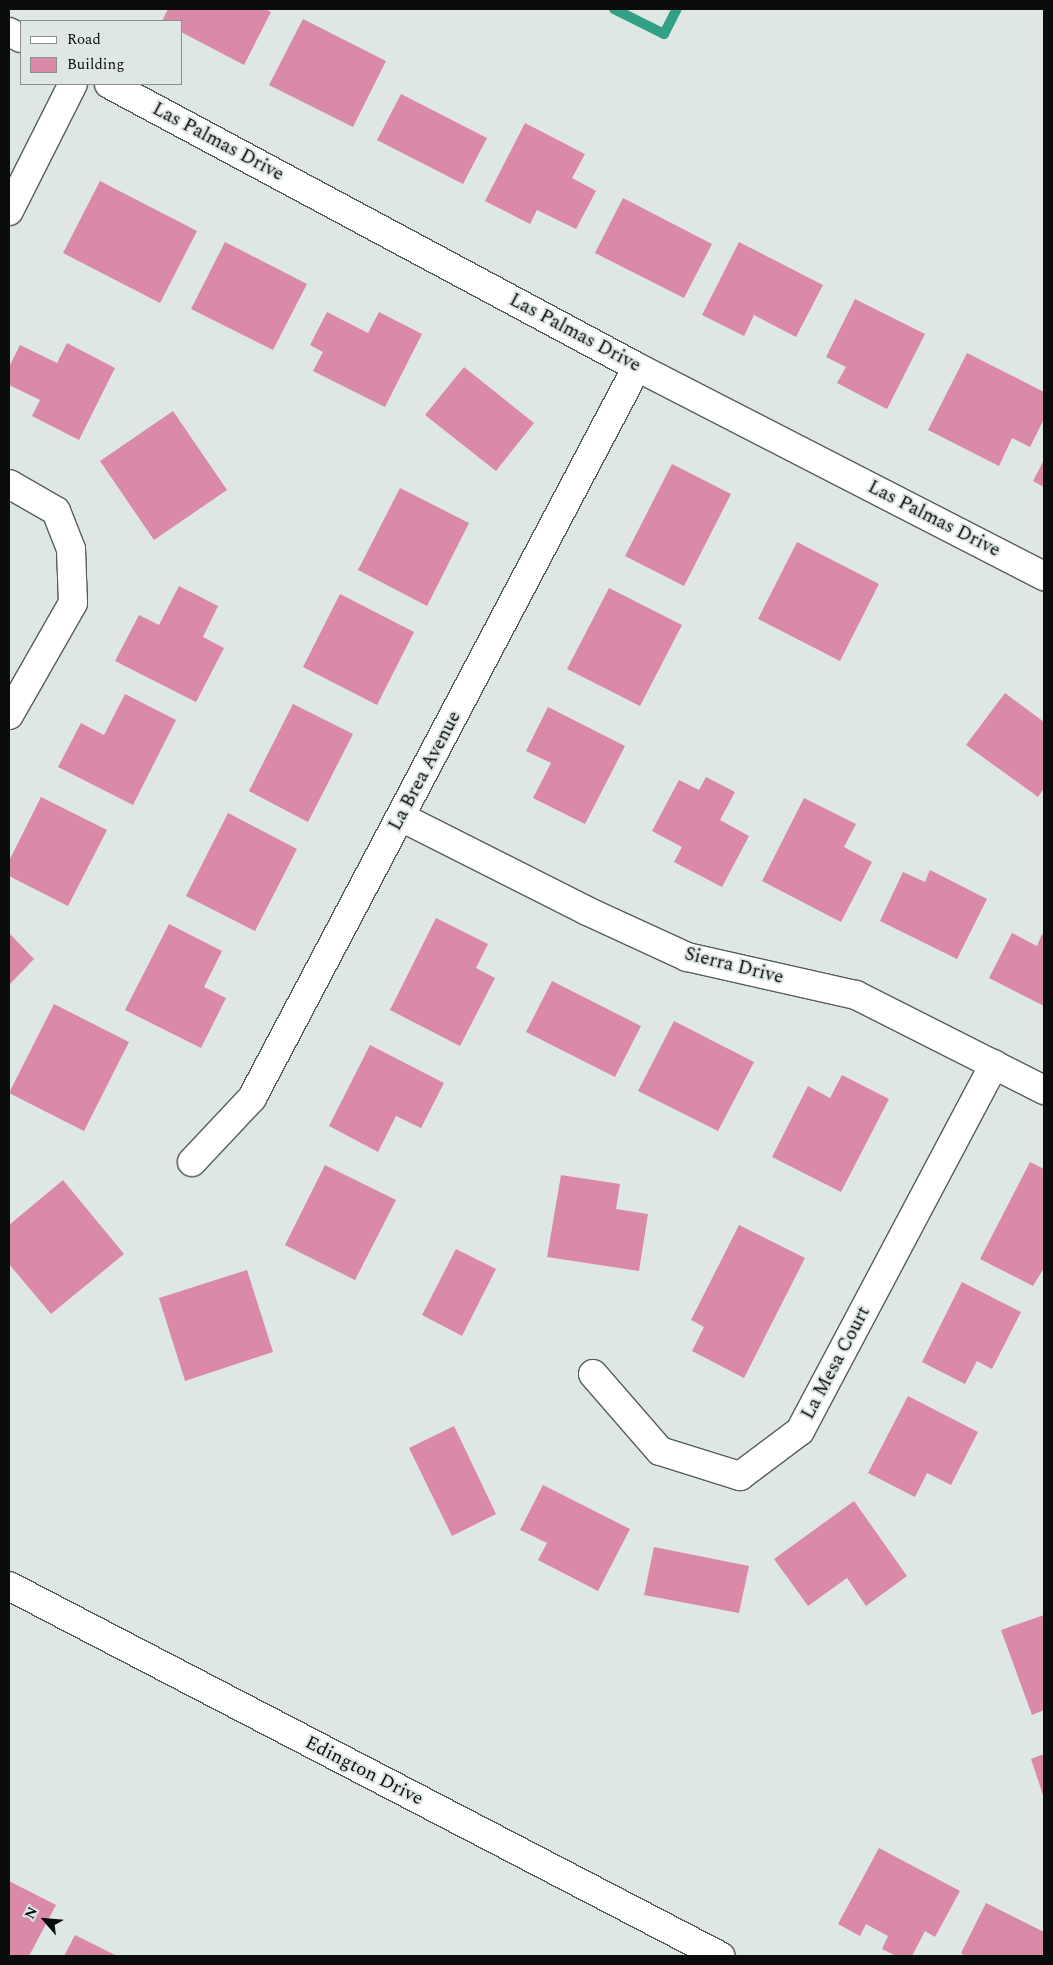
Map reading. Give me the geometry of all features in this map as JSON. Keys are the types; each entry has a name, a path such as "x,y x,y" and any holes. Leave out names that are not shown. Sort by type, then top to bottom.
{"street":[{"path":"9,211 72,85"},
{"name":"Las Palmas Drive","path":"111,85 638,367 1044,576"},
{"name":"La Brea Avenue","path":"192,1162 252,1098 638,367"},
{"path":"9,484 56,510 71,549 73,603 9,715"},
{"name":"Sierra Drive","path":"401,817 587,911 687,957 856,994 1044,1090"},
{"name":"La Mesa Court","path":"593,1374 660,1451 740,1476 800,1431 994,1064"},
{"name":"Edington Drive","path":"9,1586 720,1956"}],"building":[{"path":"168,9 265,9 271,12 244,65 182,33 182,20 162,20"},
{"path":"303,19 386,61 353,127 269,85"},
{"path":"401,94 487,138 463,184 377,140"},
{"path":"525,123 585,154 572,178 596,191 576,229 537,210 530,224 485,201"},
{"path":"100,181 197,231 160,303 63,253"},
{"path":"623,198 712,244 684,298 595,253"},
{"path":"225,242 307,284 273,350 191,309"},
{"path":"739,242 823,285 796,337 754,315 744,336 702,315"},
{"path":"855,299 925,334 887,409 837,383 846,367 826,357"},
{"path":"327,312 368,333 379,312 422,334 385,407 313,371 323,352 310,345"},
{"path":"67,343 115,368 79,440 32,416 40,400 9,385 9,367 20,345 57,363"},
{"path":"967,353 1044,392 1044,419 1030,447 1012,438 999,466 928,430"},
{"path":"464,367 534,423 496,471 425,415"},
{"path":"173,411 227,490 154,540 100,461"},
{"path":"1044,460 1044,487 1033,481"},
{"path":"672,464 731,494 684,586 625,556"},
{"path":"400,488 469,523 427,606 358,570"},
{"path":"797,542 879,584 840,661 758,619"},
{"path":"179,586 218,606 203,637 224,648 196,702 115,661 139,615 159,625"},
{"path":"609,588 682,625 640,706 567,669"},
{"path":"340,594 414,632 377,705 303,667"},
{"path":"1005,693 1044,722 1044,788 1038,797 966,745"},
{"path":"125,694 176,720 133,805 58,767 81,723 104,735"},
{"path":"293,704 353,734 308,822 249,791"},
{"path":"548,707 625,746 585,824 533,798 551,763 526,751"},
{"path":"706,777 735,792 720,820 749,836 722,887 674,862 682,847 652,831 679,780 699,790"},
{"path":"41,797 107,830 68,906 9,876 9,861"},
{"path":"804,798 856,824 844,847 872,862 841,922 762,881"},
{"path":"228,813 297,849 255,931 186,896"},
{"path":"930,870 987,899 957,959 880,921 903,872 925,882"},
{"path":"436,918 488,944 476,968 495,978 460,1046 390,1010"},
{"path":"169,924 222,951 204,987 226,998 201,1048 125,1010"},
{"path":"9,933 34,959 9,985"},
{"path":"1012,933 1037,946 1042,934 1044,935 1044,1006 989,978"},
{"path":"552,981 641,1026 615,1077 526,1032"},
{"path":"54,1004 129,1042 84,1131 9,1093"},
{"path":"674,1021 754,1062 718,1131 638,1091"},
{"path":"370,1045 444,1083 421,1128 396,1116 378,1152 329,1126"},
{"path":"842,1075 889,1099 841,1192 772,1157 808,1086 830,1098"},
{"path":"1030,1162 1044,1169 1044,1268 1033,1286 980,1259"},
{"path":"325,1165 396,1200 355,1280 285,1245"},
{"path":"561,1175 620,1184 616,1209 648,1214 639,1271 547,1257"},
{"path":"63,1180 124,1254 51,1314 9,1264 9,1225"},
{"path":"739,1225 805,1258 744,1378 692,1351 704,1327 691,1320"},
{"path":"456,1249 496,1269 462,1336 422,1315"},
{"path":"247,1270 273,1352 185,1381 159,1298"},
{"path":"962,1282 1021,1312 992,1369 977,1361 965,1384 922,1362"},
{"path":"908,1396 978,1432 951,1485 927,1473 915,1497 868,1473"},
{"path":"454,1426 496,1514 452,1536 409,1448"},
{"path":"543,1485 630,1529 598,1591 538,1560 547,1543 520,1530"},
{"path":"854,1501 907,1576 866,1606 847,1578 808,1606 774,1559"},
{"path":"654,1547 749,1566 739,1613 644,1595"},
{"path":"1044,1615 1044,1710 1032,1715 1001,1630"},
{"path":"1044,1754 1044,1798 1031,1759"},
{"path":"879,1848 960,1891 935,1937 925,1931 912,1956 896,1956 882,1949 888,1936 866,1924 860,1936 838,1924"},
{"path":"9,1881 56,1905 29,1956 9,1956"},
{"path":"986,1903 1044,1932 1044,1956 965,1956 961,1953"},
{"path":"75,1935 117,1956 64,1956"}],"waterway":[{"path":"614,9 664,34 677,9"}]}
